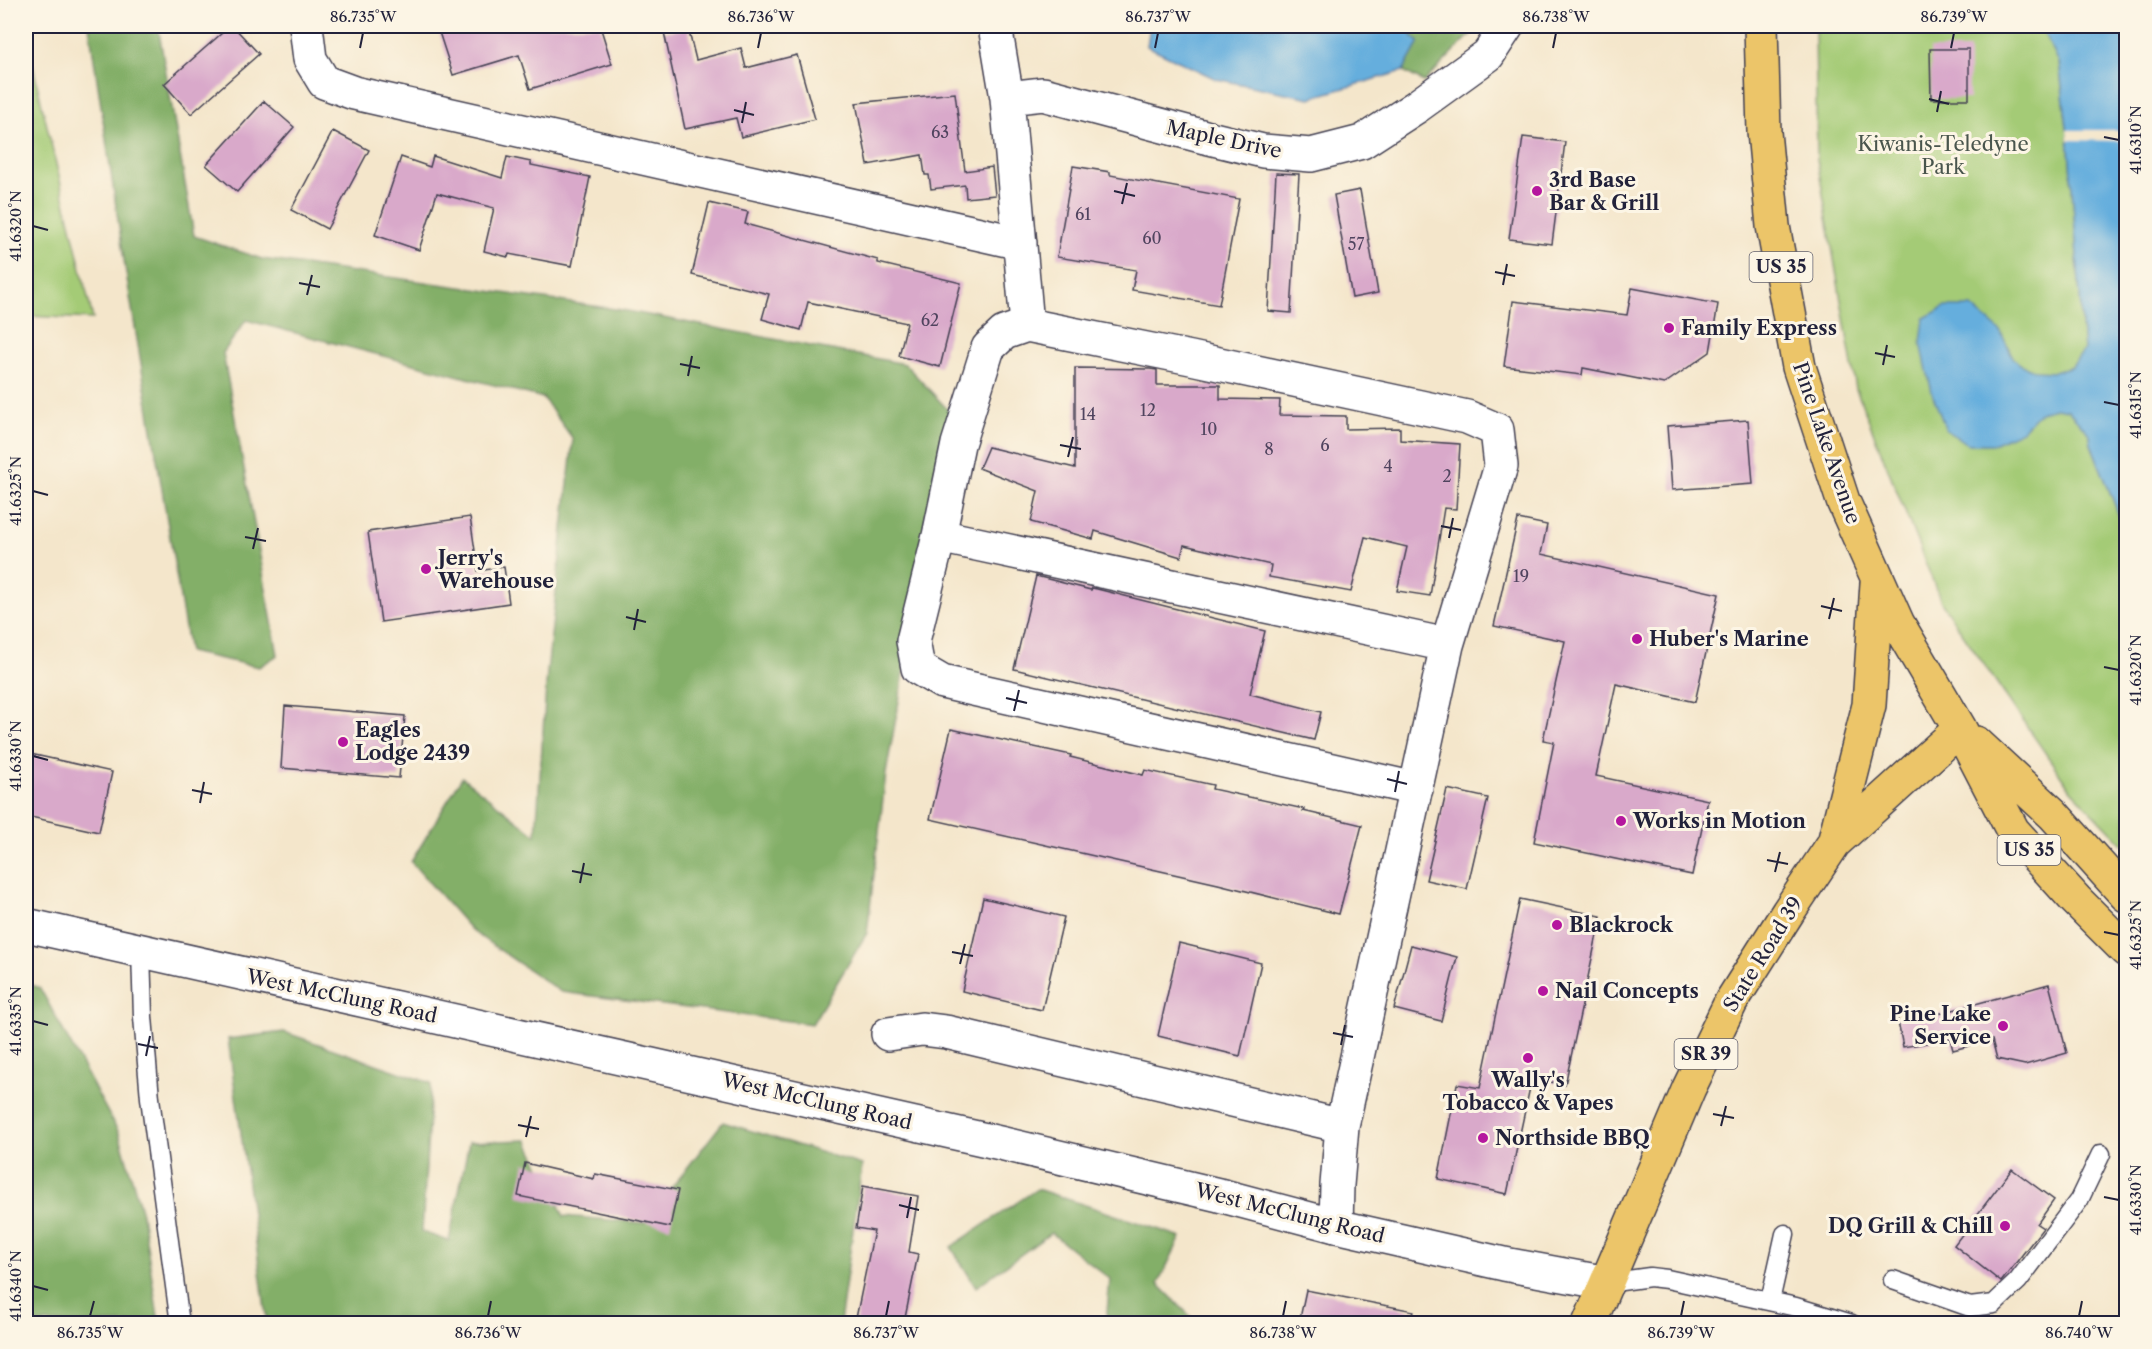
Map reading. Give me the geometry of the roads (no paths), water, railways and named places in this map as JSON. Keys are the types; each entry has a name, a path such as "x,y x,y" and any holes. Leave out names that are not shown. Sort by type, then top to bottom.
{"main road":[{"name":"Pine Lake Avenue","path":"1761,26 1764,132 1773,226 1799,367 1843,501 1898,624 1960,729 2013,831 2076,900 2127,950"},
{"path":"1833,843 1869,705 1877,578"},
{"name":"Pine Lake Avenue","path":"1960,729 2053,814 2127,895"},
{"name":"State Road 39","path":"1589,1323 1682,1102 1731,1002 1833,843 1960,729"}],"street":[{"path":"306,26 310,58 324,82 354,93 1020,243"},
{"path":"995,26 1007,98 1028,326"},
{"name":"Maple Drive","path":"1007,98 1042,94 1240,146 1263,151 1311,155 1362,142 1416,107 1488,56 1507,26"},
{"path":"1336,1226 1342,1126 1416,789 1447,645 1501,466 1497,430 1467,417 1191,358 1028,326 1004,333 988,348 958,444 939,536 913,641 918,668 942,682 1416,789"},
{"path":"939,536 1447,645"},
{"name":"West McClung Road","path":"26,925 989,1140 1219,1195 1336,1226 1504,1264 1607,1283"},
{"path":"888,1034 922,1029 946,1032 1342,1126"}],"lane":[{"path":"141,951 143,1017 150,1098 180,1323"},
{"path":"1893,1280 1970,1306 1994,1304 2018,1281 2079,1200 2101,1154"},
{"path":"1770,1301 1785,1234"},
{"path":"1607,1283 1650,1277 1667,1279 1770,1301 1852,1323"}],"water":[{"path":"1150,26 1401,26 1419,42 1403,71 1310,98 1216,79 1147,46"},
{"path":"2040,26 2126,26 2126,533 2091,444 2090,435 2068,410 2056,408 2040,412 2022,431 1993,444 1968,444 1946,430 1932,393 1921,343 1924,318 1945,307 1972,307 2000,331 2014,359 2036,371 2054,372 2072,366 2084,350 2068,135 2059,62"}],"place":[{"name":"3rd Base Bar & Grill","path":"1537,191"},
{"name":"Family Express","path":"1669,328"},
{"name":"Jerry's Warehouse","path":"426,569"},
{"name":"Huber's Marine","path":"1637,639"},
{"name":"Eagles Lodge 2439","path":"343,742"},
{"name":"Works in Motion","path":"1621,821"},
{"name":"Blackrock","path":"1557,925"},
{"name":"Nail Concepts","path":"1543,991"},
{"name":"Pine Lake Service","path":"2003,1026"},
{"name":"Wally's Tobacco & Vapes","path":"1528,1058"},
{"name":"Northside BBQ","path":"1483,1138"},
{"name":"DQ Grill & Chill","path":"2005,1226"}],"park label":[{"name":"Kiwanis-Teledyne Park","path":"1943,156"}]}
